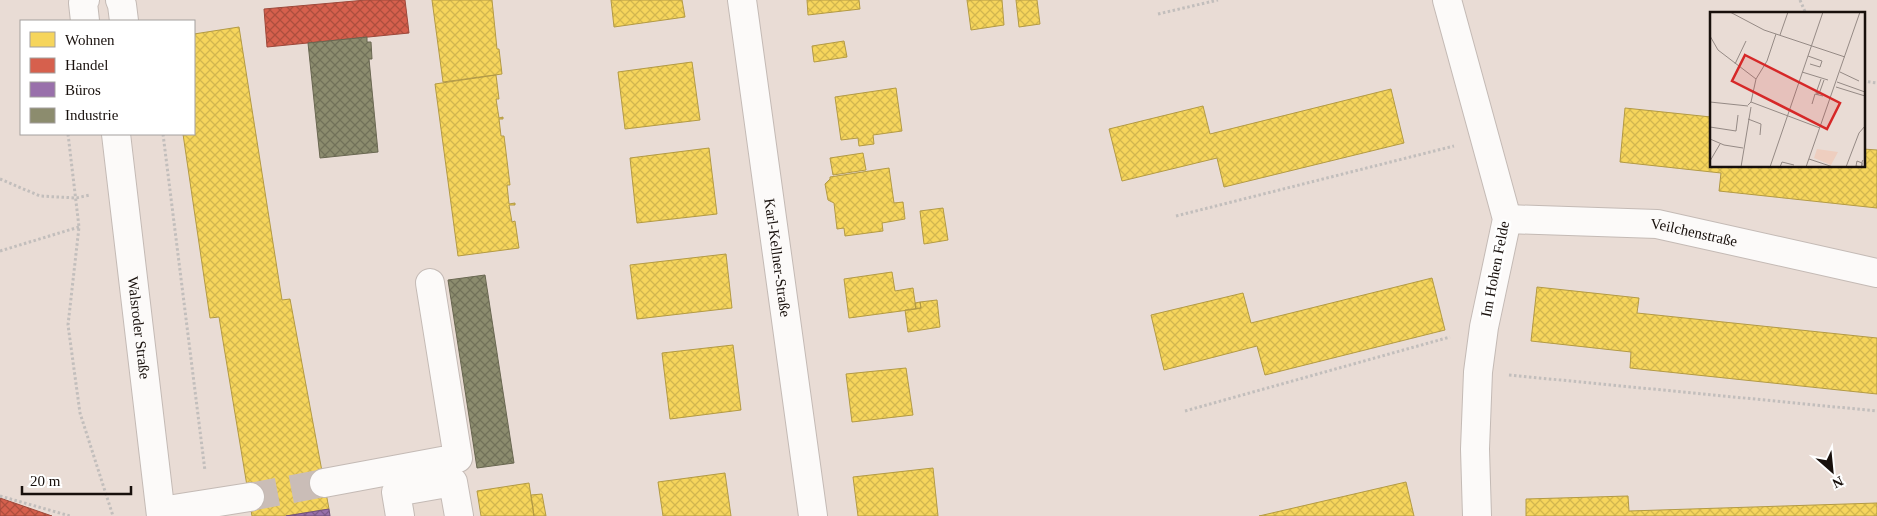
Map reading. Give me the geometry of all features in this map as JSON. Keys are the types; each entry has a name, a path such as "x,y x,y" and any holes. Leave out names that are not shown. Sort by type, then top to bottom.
{"street":[{"path":"85,0 85,20"},
{"path":"120,0 124,20"},
{"name":"Karl-Kellner-Straße","path":"742,0 813,516"},
{"name":"Im Hohen Felde","path":"1447,0 1507,219 1484,327 1478,372 1475,449 1478,516"},
{"name":"Walsroder Straße","path":"117,136 161,514"},
{"name":"Veilchenstraße","path":"1507,219 1657,224 1877,273"},
{"path":"324,483 458,458 430,283"},
{"path":"400,516 396,492 453,482 459,516"},
{"path":"161,514 250,497"}],"path":[{"path":"1158,14 1218,0"},
{"path":"1800,0 1805,12"},
{"path":"1864,81 1877,83"},
{"path":"68,135 80,227 68,325 80,413 113,516"},
{"path":"163,135 206,478"},
{"path":"1176,216 1484,139"},
{"path":"0,179 40,196 76,198 122,187"},
{"path":"0,251 80,227"},
{"path":"1185,411 1484,327"},
{"path":"1478,372 1877,412"},
{"path":"0,496 70,516"}],"building: Wohnen":[{"path":"432,0 492,0 497,49 499,49 502,74 443,82"},
{"path":"611,0 682,0 685,17 614,27"},
{"path":"807,0 859,0 860,9 808,15"},
{"path":"967,0 1002,0 1004,25 971,30"},
{"path":"1016,0 1037,0 1040,24 1019,27"},
{"path":"239,27 282,300 290,299 329,509 286,516 252,516 219,317 210,318 183,135 195,135 195,34"},
{"path":"844,41 847,57 814,62 812,46"},
{"path":"692,62 700,120 625,129 618,72"},
{"path":"496,75 499,99 496,99 499,118 503,117 503,119 499,119 501,136 504,136 510,185 507,185 509,204 515,203 515,205 509,205 512,222 515,221 519,248 458,256 435,84"},
{"path":"896,88 902,131 873,135 874,144 859,146 858,138 841,140 835,97"},
{"path":"1391,89 1404,143 1224,187 1217,158 1122,181 1109,129 1203,106 1210,134"},
{"path":"1625,108 1710,117 1710,168 1864,168 1864,149 1877,150 1877,208 1719,191 1721,173 1620,162"},
{"path":"709,148 717,214 637,223 630,158"},
{"path":"863,153 866,170 833,175 830,158"},
{"path":"889,168 894,203 903,202 905,219 882,223 883,231 845,236 844,228 837,229 834,203 828,200 825,184 830,177"},
{"path":"943,208 948,240 924,244 920,211"},
{"path":"726,254 732,308 637,319 630,265"},
{"path":"892,272 895,291 913,288 916,309 849,318 844,279"},
{"path":"1432,278 1445,330 1265,375 1257,346 1164,370 1151,315 1243,293 1251,323"},
{"path":"1537,287 1639,298 1637,313 1877,338 1877,394 1630,368 1631,352 1531,341"},
{"path":"937,300 940,327 908,332 905,310 921,308 920,302"},
{"path":"920,302 921,308 916,309 915,303"},
{"path":"733,345 741,410 670,419 662,353"},
{"path":"906,368 913,415 852,422 846,374"},
{"path":"933,468 938,516 858,516 853,477"},
{"path":"725,473 731,516 663,516 658,482"},
{"path":"1406,482 1414,516 1259,516"},
{"path":"529,483 534,516 481,516 477,491"},
{"path":"542,494 546,516 534,516 531,495"},
{"path":"1628,496 1629,511 1877,503 1877,516 1526,516 1526,499"}],"building: Handel":[{"path":"366,0 405,0 409,33 267,47 264,9"},
{"path":"0,498 52,516 0,516"}],"building: Büros":[{"path":"329,509 330,516 286,516"}],"building: Industrie":[{"path":"367,37 367,42 371,42 372,59 369,59 378,152 320,158 308,43"},
{"path":"485,275 514,463 477,468 448,280"}],"tunnel":[{"path":"250,497 324,483"}]}
